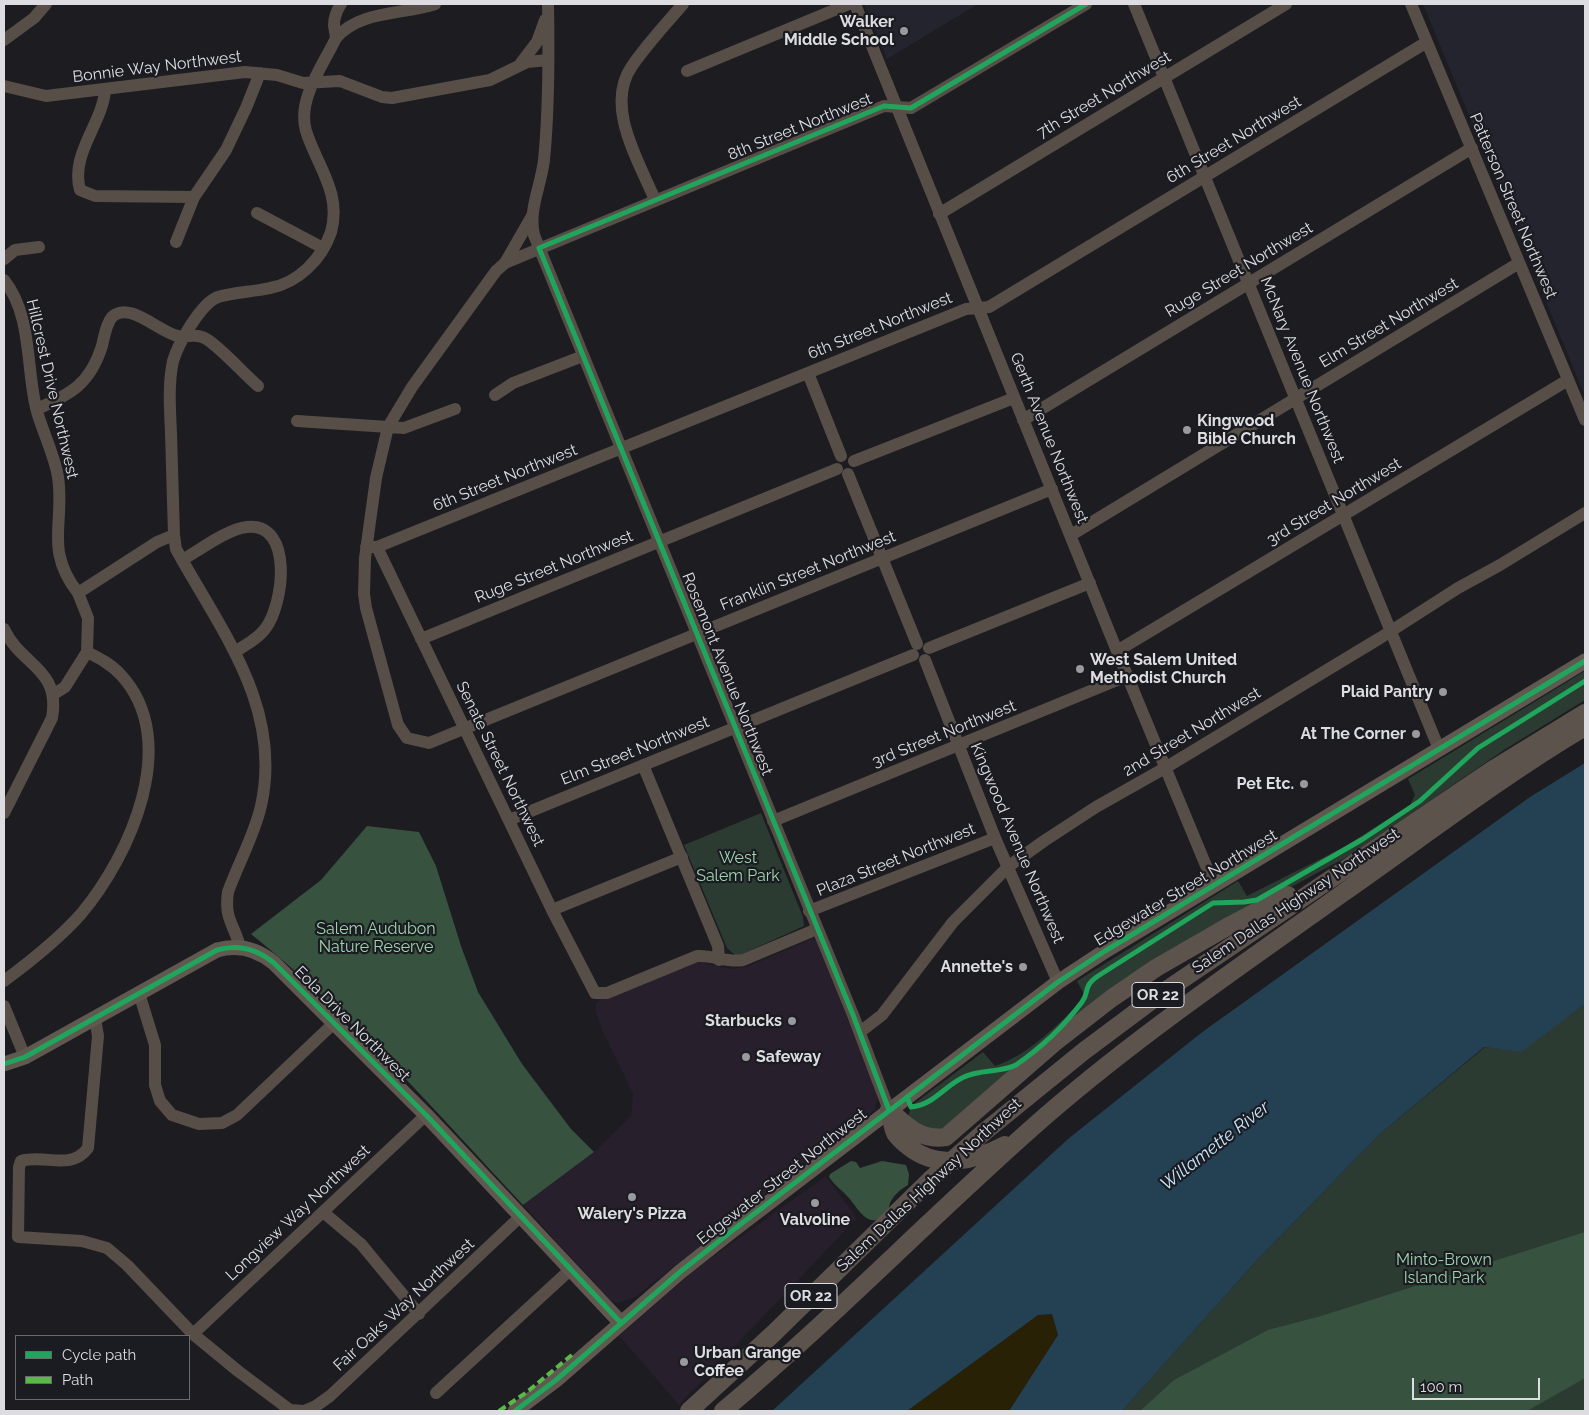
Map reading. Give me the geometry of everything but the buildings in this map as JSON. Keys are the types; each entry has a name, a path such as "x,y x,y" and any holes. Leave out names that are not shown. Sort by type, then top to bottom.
{"highway":[{"name":"Salem Dallas Highway Northwest","path":"689,1411 722,1383 931,1179 982,1133 1123,1021 1343,869 1492,770 1585,713"},
{"name":"Salem Dallas Highway Northwest","path":"723,1411 1035,1126 1118,1057 1186,1006 1481,796 1585,727"},
{"name":"OR 22","path":"889,1110 920,1135 933,1138 946,1137 1054,1043 1112,998 1156,968 1227,927 1343,869"},
{"name":"OR 22","path":"889,1110 895,1134 918,1153 940,1161 957,1162 983,1155 1035,1126"}],"main road":[{"name":"Edgewater Street Northwest","path":"516,1411 556,1380 688,1266 1058,982 1214,884 1585,661"},
{"name":"Eola Drive Northwest","path":"4,1064 25,1057 217,950 240,948 255,951 268,958 426,1115 621,1323"}],"street":[{"path":"4,40 28,23 46,4"},
{"path":"336,38 334,23 341,4"},
{"path":"240,948 227,917 227,898 260,808 266,762 265,735 255,696 235,652 176,549 170,392 173,362 185,336 203,308 216,298 272,288 288,283 304,272 323,248 330,232 334,215 333,198 328,180 306,130 304,114 314,82 336,38 347,27 362,20 435,4"},
{"path":"655,200 623,121 620,108 621,94 631,68 683,4"},
{"path":"687,71 849,4"},
{"name":"Gerth Avenue Northwest","path":"855,4 1127,676 1214,884"},
{"name":"8th Street Northwest","path":"505,263 884,106 911,108 1086,4"},
{"name":"McNary Avenue Northwest","path":"1134,4 1439,749"},
{"name":"7th Street Northwest","path":"939,214 1286,4"},
{"name":"Patterson Street Northwest","path":"1411,4 1585,420"},
{"path":"517,68 537,42 548,7"},
{"name":"Rosemont Avenue Northwest","path":"548,7 548,60 543,166 532,216 532,228 809,911 860,1032 889,1110"},
{"name":"6th Street Northwest","path":"372,547 966,308 989,307 1427,42"},
{"name":"Bonnie Way Northwest","path":"4,86 46,96 105,91 245,72 277,74 303,83 340,81 382,97 392,98 490,80 535,60 548,60"},
{"path":"176,242 194,197 226,150 260,73"},
{"path":"105,91 104,102 88,136 79,166 78,180 80,190 95,196 194,197"},
{"name":"Ruge Street Northwest","path":"1023,420 1472,148"},
{"path":"257,213 323,248"},
{"path":"505,263 532,216"},
{"path":"4,259 15,250 38,247"},
{"name":"Franklin Street Northwest","path":"505,263 496,271 412,387 388,427 378,469 372,547 363,576 366,608 391,703 401,732 413,741 429,743 466,729 1052,489"},
{"name":"Elm Street Northwest","path":"1071,535 1519,263"},
{"name":"Hillcrest Drive Northwest","path":"4,280 20,309 37,409 58,476 58,553 62,570 78,593 88,618 87,652"},
{"path":"37,409 65,397 78,388 99,356 108,322 119,313 135,314 177,336 194,334 207,340 258,386"},
{"path":"495,395 513,383 583,356"},
{"path":"808,373 841,456"},
{"name":"3rd Street Northwest","path":"1117,651 1568,380"},
{"path":"854,461 1014,398"},
{"path":"297,421 404,428 455,409"},
{"path":"841,456 850,457 854,461"},
{"path":"841,456 837,460 920,649"},
{"path":"842,471 852,471 854,461"},
{"name":"Ruge Street Northwest","path":"421,639 659,542 842,471"},
{"name":"2nd Street Northwest","path":"860,1032 882,1015 953,922 1009,866 1096,807 1165,768 1458,588 1500,565 1585,513"},
{"path":"182,560 232,532 245,527 266,530 272,534 277,542 280,569 276,607 265,629 235,652"},
{"path":"78,593 157,542 174,535"},
{"name":"Senate Street Northwest","path":"372,547 421,639 552,910 595,993 607,993 697,956 707,956 719,960"},
{"name":"Elm Street Northwest","path":"509,820 735,728 920,649 1090,583"},
{"path":"4,632 47,679 54,694 52,718 4,813"},
{"name":"Kingwood Avenue Northwest","path":"920,649 929,657 925,660 958,746 995,838 1009,866 1058,982"},
{"path":"4,981 38,956 82,913 120,855 141,804 148,760 148,737 141,708 134,691 121,674 106,661 87,652 65,687 54,694"},
{"name":"3rd Street Northwest","path":"773,821 1127,676"},
{"path":"643,765 718,946 719,960 733,962 743,960 817,929"},
{"name":"Plaza Street Northwest","path":"809,911 995,838"},
{"path":"552,910 682,857"},
{"path":"139,993 155,1045 155,1085 160,1102 172,1115 199,1124 222,1123 236,1115 334,1023"},
{"path":"4,1006 25,1057"},
{"path":"95,1018 98,1036 88,1148 82,1156 71,1161 27,1159 21,1161 19,1167 18,1237 82,1240 107,1248 127,1265 193,1334 280,1404 290,1410 304,1411"},
{"name":"Longview Way Northwest","path":"193,1334 426,1115"},
{"path":"323,1212 361,1244 419,1314"},
{"name":"Fair Oaks Way Northwest","path":"304,1411 316,1406 330,1396 522,1216"},
{"path":"436,1393 571,1269"}],"shaded area":[{"name":"Walker Middle School","path":"864,4 978,4 887,59"},
{"path":"1423,4 1585,4 1585,396"},
{"path":"812,939 816,941 878,1094 875,1110 635,1297 618,1303 610,1300 523,1205 594,1152 631,1116 633,1094 602,1030 596,1013 596,1004 603,997 699,962 731,969 746,967"},
{"path":"826,1176 857,1218 679,1405 619,1336 693,1271"}],"green space":[{"path":"1585,671 1585,700 1504,750 1352,854 1212,930 945,1130 930,1131 908,1118 911,1106 983,1052 995,1066 1020,1054 1042,1038 1083,1000 1085,996 1077,981 1238,881 1247,896 1344,847 1410,805 1415,795 1408,779"},
{"name":"West Salem Park","path":"761,813 803,917 804,926 742,954 735,955 727,948 684,845"},
{"name":"Salem Audubon Nature Reserve","path":"367,826 419,832 436,866 461,946 478,992 522,1064 571,1129 594,1152 523,1205 358,1030 288,965 251,934 321,880"},
{"name":"Minto-Brown Island Park","path":"1585,1004 1585,1411 1122,1411 1258,1259 1380,1134 1485,1047 1521,1051"},
{"path":"851,1161 856,1162 860,1168 882,1161 906,1165 909,1174 908,1185 894,1196 888,1211 881,1218 875,1220 864,1216 829,1177 830,1174"},
{"path":"1585,1232 1585,1378 1527,1411 1140,1411 1174,1380 1268,1330 1321,1316"}],"sand":[{"path":"1052,1314 1058,1335 1009,1411 907,1411 1038,1315"}],"water":[{"name":"Willamette River","path":"1585,763 1585,1004 1521,1052 1484,1047 1380,1134 1258,1259 1122,1411 1009,1411 1058,1335 1052,1314 1038,1315 907,1411 772,1411 1068,1139 1201,1033 1530,797"}],"marked path":[{"path":"499,1411 527,1392 573,1354"}],"cycle path":[{"path":"889,1110 853,1015 539,248 884,106 911,108 1086,4"},
{"path":"515,1411 556,1380 680,1272 733,1230 1058,982 1105,951 1585,661"},
{"path":"907,1097 911,1107 919,1106 933,1099 964,1077 1016,1065 1052,1036 1068,1019 1084,998 1090,983 1098,976 1213,903 1257,900 1363,839 1420,801 1478,748 1585,681"},
{"path":"4,1064 25,1057 217,950 240,948 254,951 274,963 426,1115 621,1323"}],"place":[{"name":"Walker Middle School","path":"904,31"},
{"name":"Kingwood Bible Church","path":"1187,430"},
{"name":"West Salem United Methodist Church","path":"1080,669"},
{"name":"Plaid Pantry","path":"1443,692"},
{"name":"At The Corner","path":"1416,734"},
{"name":"Pet Etc.","path":"1304,784"},
{"name":"Annette's","path":"1023,967"},
{"name":"Starbucks","path":"792,1021"},
{"name":"Safeway","path":"746,1057"},
{"name":"Walery's Pizza","path":"632,1197"},
{"name":"Valvoline","path":"815,1203"},
{"name":"Urban Grange Coffee","path":"684,1362"}]}
